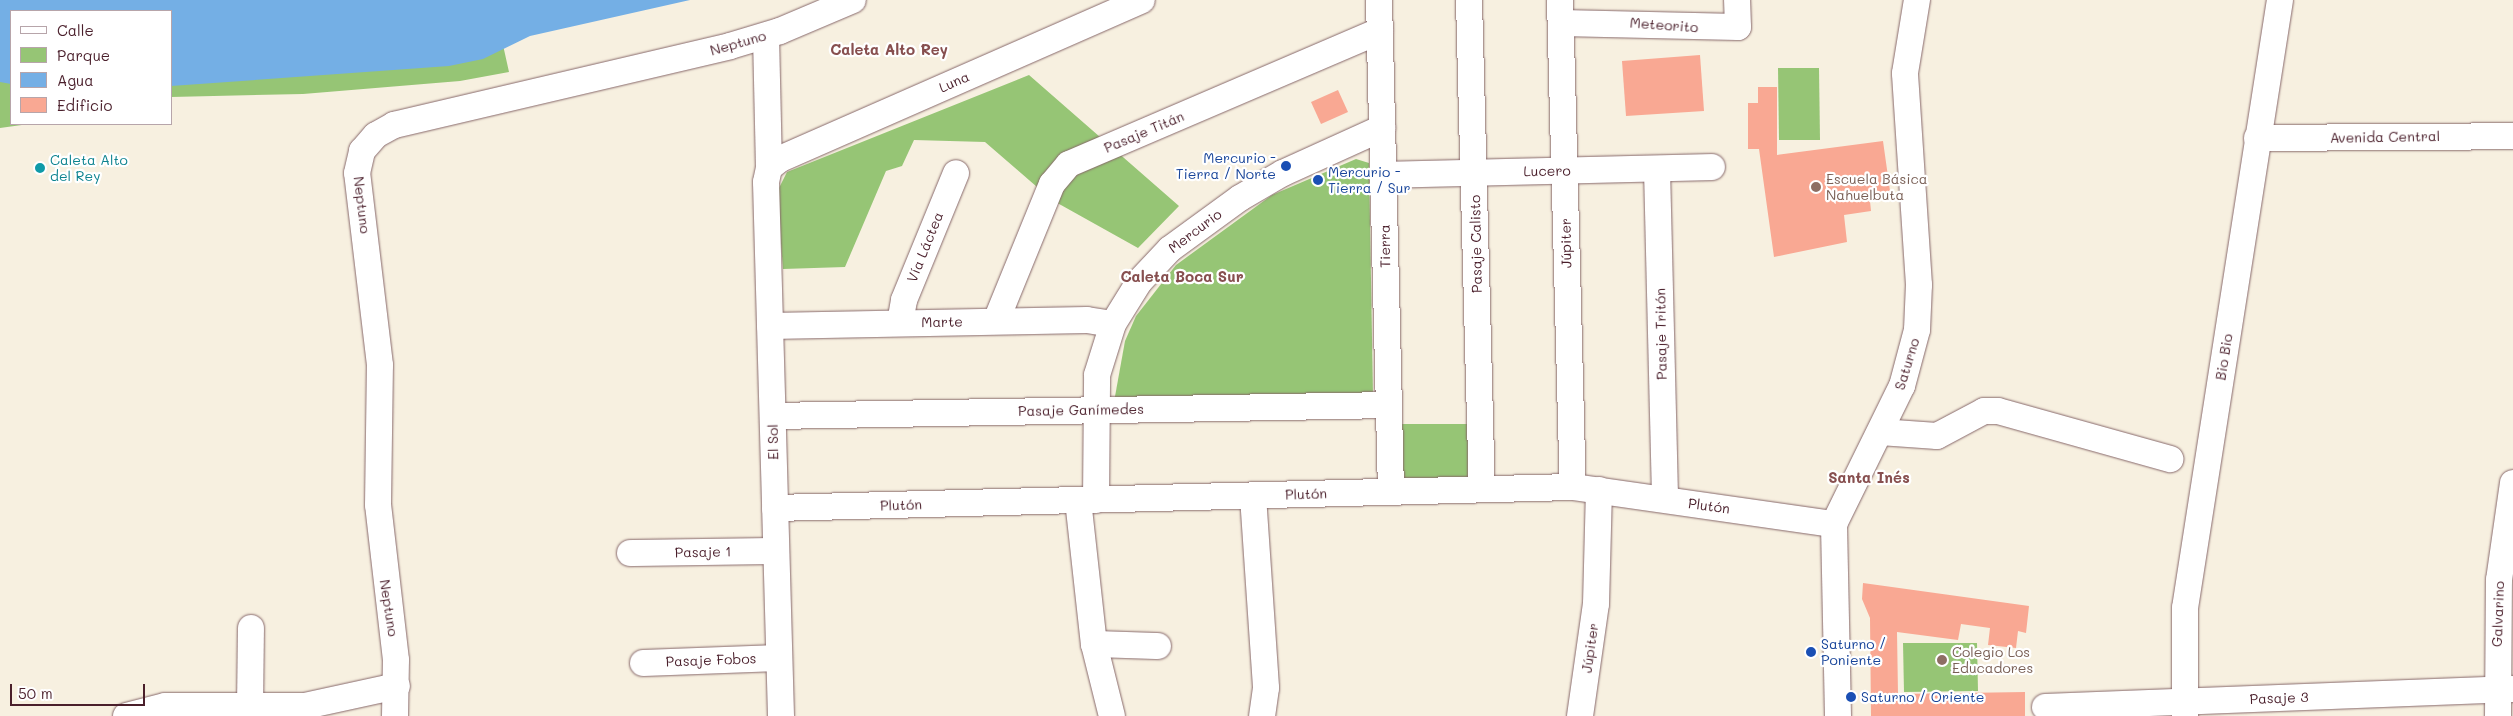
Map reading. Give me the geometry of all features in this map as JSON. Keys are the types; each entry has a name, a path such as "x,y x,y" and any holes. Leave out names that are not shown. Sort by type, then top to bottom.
{"street":[{"name":"Neptuno","path":"395,716 397,686 380,531 382,400 357,173 362,152 376,135 394,125 766,36 853,0"},
{"name":"Luna","path":"769,168 780,159 1142,0"},
{"name":"Tierra","path":"1379,0 1391,492"},
{"name":"Pasaje Calisto","path":"1469,0 1482,489"},
{"name":"Meteorito","path":"1561,11 1651,11 1662,28 1738,28 1738,0"},
{"name":"Saturno","path":"1838,716 1834,524 1880,432 1908,370 1919,307 1905,73 1917,0"},
{"name":"Bio Bio","path":"2185,709 2185,608 2280,0"},
{"name":"Júpiter","path":"1561,11 1573,487"},
{"name":"Pasaje Titán","path":"996,321 1052,184 1068,164 1380,31"},
{"name":"El Sol","path":"766,36 770,326 781,716"},
{"name":"Mercurio","path":"1112,716 1094,644 1087,500 1099,367 1113,324 1154,264 1213,216 1283,173 1382,128"},
{"name":"Avenida Central","path":"2257,138 2513,136"},
{"name":"Lucero","path":"1383,175 1712,167"},
{"name":"Pasaje Tritón","path":"1657,169 1665,499"},
{"name":"Vía Láctea","path":"900,323 904,300 956,173"},
{"name":"Marte","path":"770,326 1087,320 1113,324"},
{"name":"Pasaje Ganímedes","path":"773,416 1388,405"},
{"path":"1880,432 1937,436 1984,411 1998,411 2170,459"},
{"name":"Galvarino","path":"2498,716 2505,689 2498,580 2513,483"},
{"name":"Plutón","path":"775,508 1573,487 1834,524"},
{"name":"Júpiter","path":"1580,716 1596,604 1599,490"},
{"path":"1253,496 1266,688 1262,716"},
{"name":"Pasaje 1","path":"630,554 776,550"},
{"path":"250,707 251,628"},
{"path":"1094,644 1158,646"},
{"name":"Pasaje Fobos","path":"643,662 779,658"},
{"path":"126,716 165,706 305,706 397,686"},
{"name":"Pasaje 3","path":"2045,707 2185,709 2505,689"}],"green space":[{"path":"0,0 493,0 509,72 460,81 303,94 172,97 172,10 10,10 10,125 22,125 0,128"},
{"path":"1778,68 1819,68 1820,140 1779,140"},
{"path":"1029,75 1179,206 1138,248 1052,200 985,142 914,140 902,166 886,171 845,267 783,269 777,192 787,172"},
{"path":"1356,159 1369,163 1373,396 1114,402 1125,341 1136,316 1176,265 1272,195"},
{"path":"1401,424 1472,424 1473,477 1402,479"},
{"path":"1903,643 1977,643 1978,691 1904,692"}],"water":[{"path":"0,0 690,0 530,36 483,59 449,66 172,86 172,10 10,10 10,84 0,82"}],"building":[{"path":"1700,55 1704,111 1626,116 1622,61"},
{"path":"1758,87 1777,87 1777,155 1883,141 1891,198 1870,201 1871,211 1844,215 1847,242 1774,257 1759,149 1748,149 1748,103 1758,103"},
{"path":"1338,90 1348,112 1321,124 1311,102"},
{"path":"1863,583 2029,606 2026,633 2018,631 2016,648 1988,645 1990,628 1961,624 1958,640 1897,632 1898,694 2025,692 2025,716 1871,716 1870,618 1862,599"}],"place":[{"name":"Mercurio - Tierra / Norte","path":"1286,166"},
{"name":"Caleta Alto del Rey","path":"40,168"},
{"name":"Mercurio - Tierra / Sur","path":"1318,180"},
{"name":"Escuela Básica Nahuelbuta","path":"1816,187"},
{"name":"Saturno / Poniente","path":"1811,652"},
{"name":"Colegio Los Educadores","path":"1942,660"},
{"name":"Saturno / Oriente","path":"1851,697"}],"district":[{"name":"Caleta Alto Rey","path":"889,50"},
{"name":"Caleta Boca Sur","path":"1182,277"},
{"name":"Santa Inés","path":"1869,478"}]}
